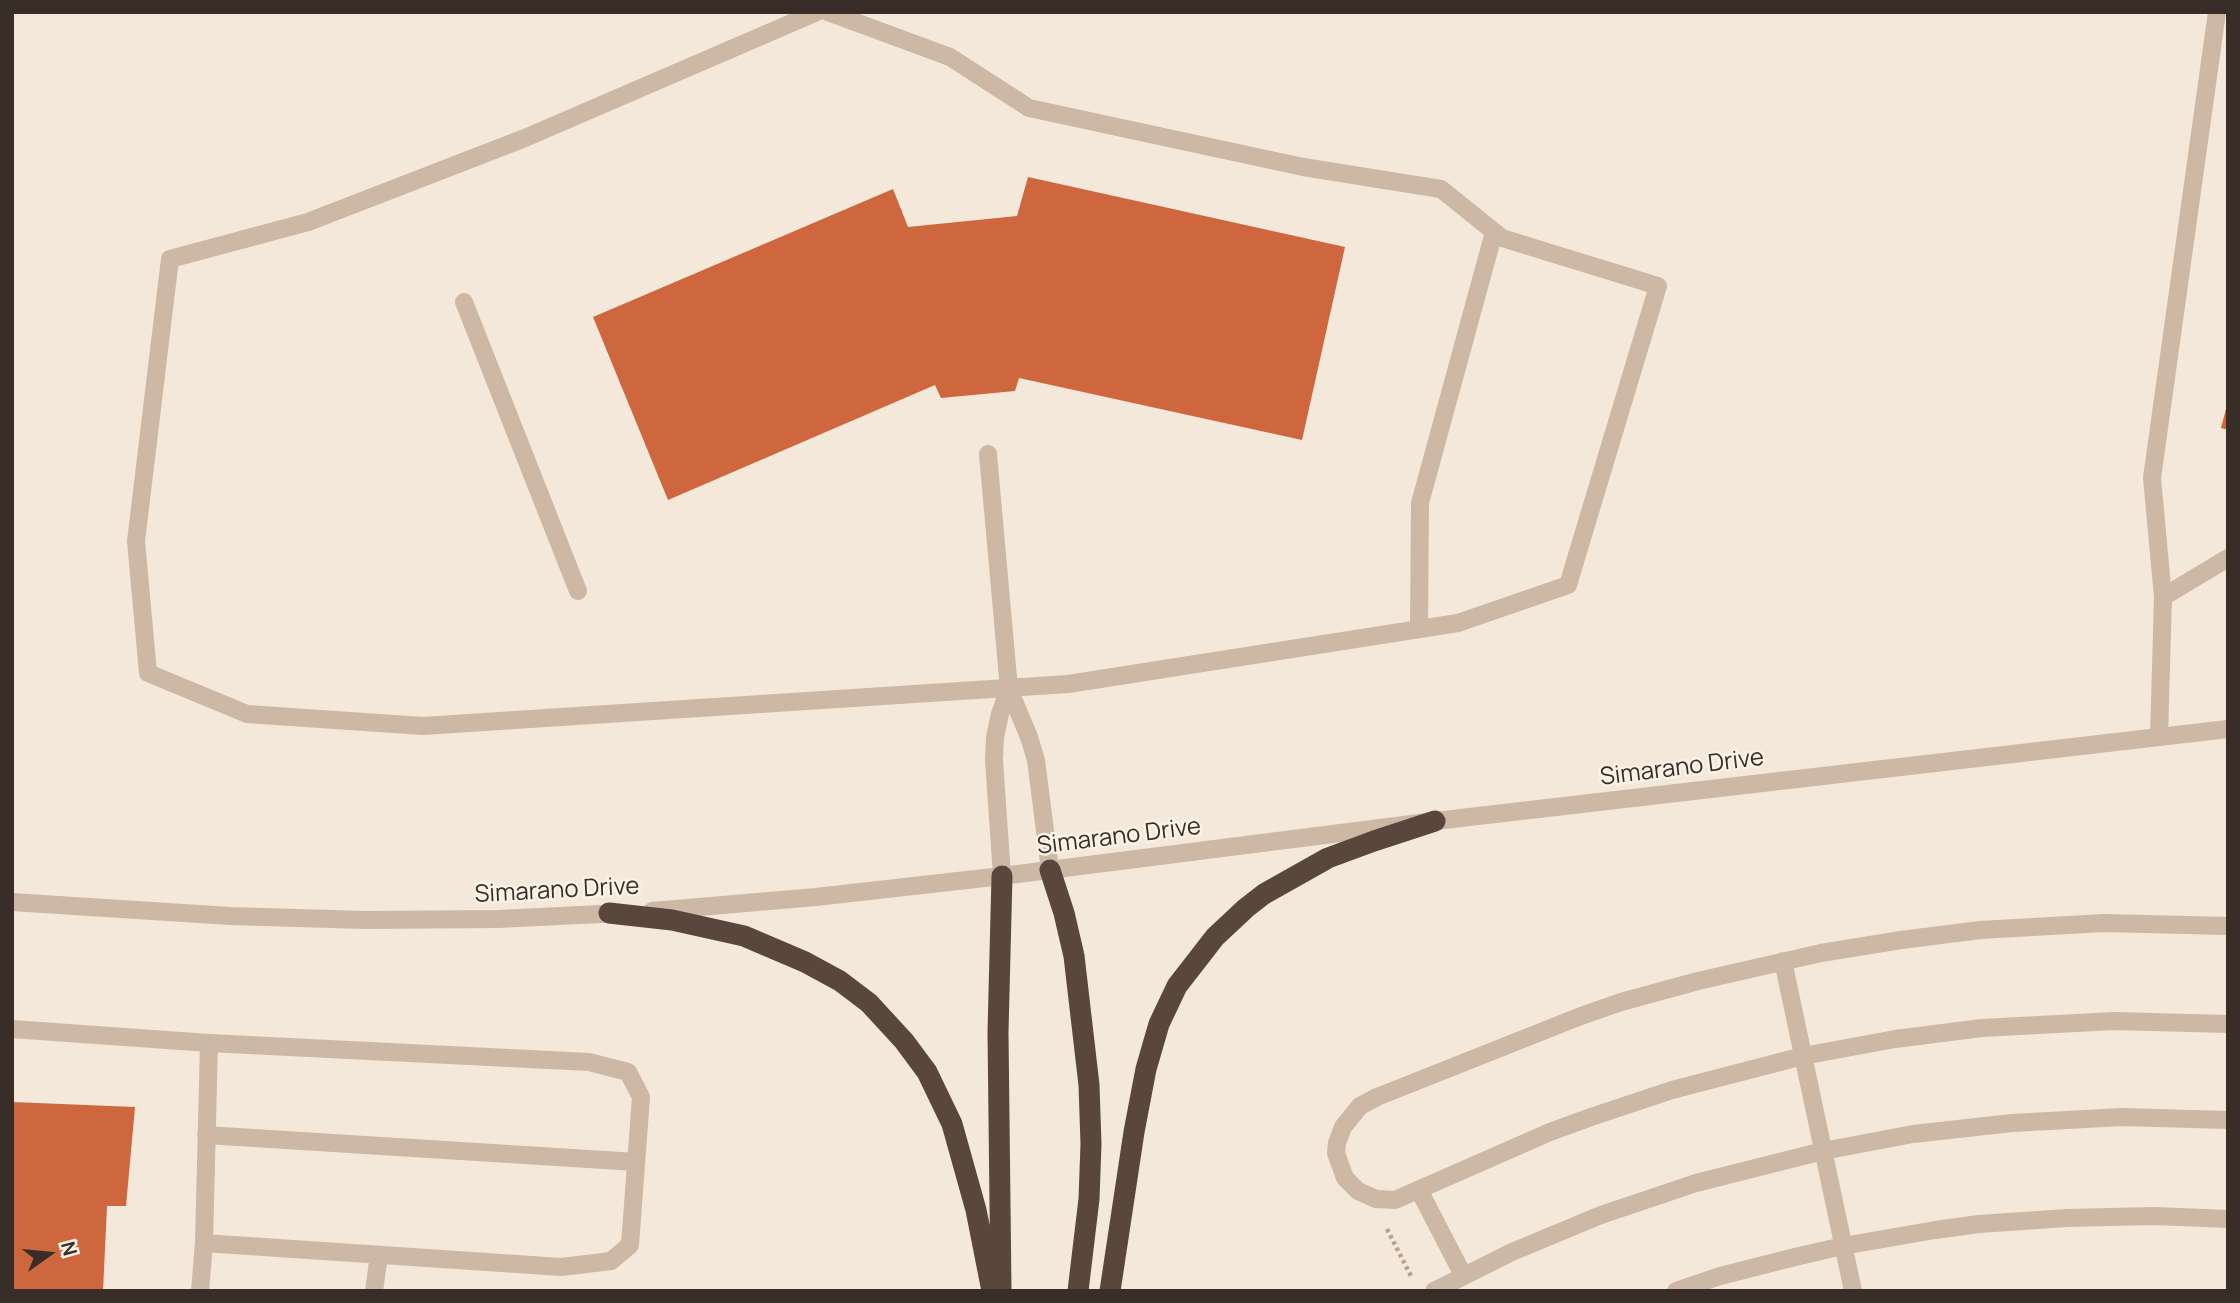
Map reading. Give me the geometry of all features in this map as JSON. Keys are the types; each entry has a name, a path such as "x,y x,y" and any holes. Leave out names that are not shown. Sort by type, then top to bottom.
{"highway":[{"path":"1110,1291 1146,1069 1159,1024 1177,986 1215,937 1264,894 1328,858 1435,821"},
{"path":"1050,870 1074,956 1089,1085 1089,1199 1078,1291"},
{"path":"1001,1291 998,1032 1002,876"},
{"path":"609,913 673,920 744,936 786,952 814,967 840,981 869,1003 916,1056 952,1124 976,1210 992,1291"}],"street":[{"path":"817,12 525,138 308,222 170,259 136,541 148,673 247,714 423,726 1068,684 1458,623 1568,585 1657,286 1502,238 1441,189 1303,167 1029,108 950,57 828,12"},
{"path":"2158,737 2163,597 2152,478 2217,12"},
{"path":"1419,629 1420,503 1494,232"},
{"path":"464,302 578,591"},
{"path":"988,454 1009,689 1036,760 1050,870"},
{"path":"2163,597 2228,558"},
{"path":"1002,876 994,760 997,725 1009,689"},
{"name":"Simarano Drive","path":"12,902 230,916 352,920 498,919 688,909 1002,876 1435,821 2228,729"},
{"path":"2228,926 2104,923 1980,930 1887,942 1783,961 1659,991 1493,1050 1360,1106 1343,1126 1337,1143 1338,1162 1345,1178 1358,1191 1376,1199 1395,1200 1520,1144 1591,1117 1682,1087 1803,1056 1895,1039 2010,1026 2114,1021 2228,1024"},
{"path":"1783,961 1853,1291"},
{"path":"12,1029 209,1043 589,1062 628,1072 641,1097 630,1245 611,1261 561,1267 204,1243"},
{"path":"200,1291 204,1243 209,1043"},
{"path":"1434,1291 1557,1232 1646,1199 1728,1174 1824,1151 1913,1134 2012,1123 2122,1117 2228,1120"},
{"path":"206,1135 636,1162"},
{"path":"1419,1190 1463,1275"},
{"path":"1676,1291 1758,1266 1843,1246 1935,1230 2012,1222 2154,1216 2228,1219"},
{"path":"374,1291 379,1255"}],"path":[{"path":"1387,1229 1414,1282"}],"building":[{"path":"1028,177 1345,247 1302,440 1019,378 1015,391 941,398 935,385 668,500 593,317 893,189 908,227 1017,216"},
{"path":"2228,405 2228,430 2221,428"},
{"path":"12,1102 135,1107 126,1206 107,1206 103,1291 12,1291"}]}
